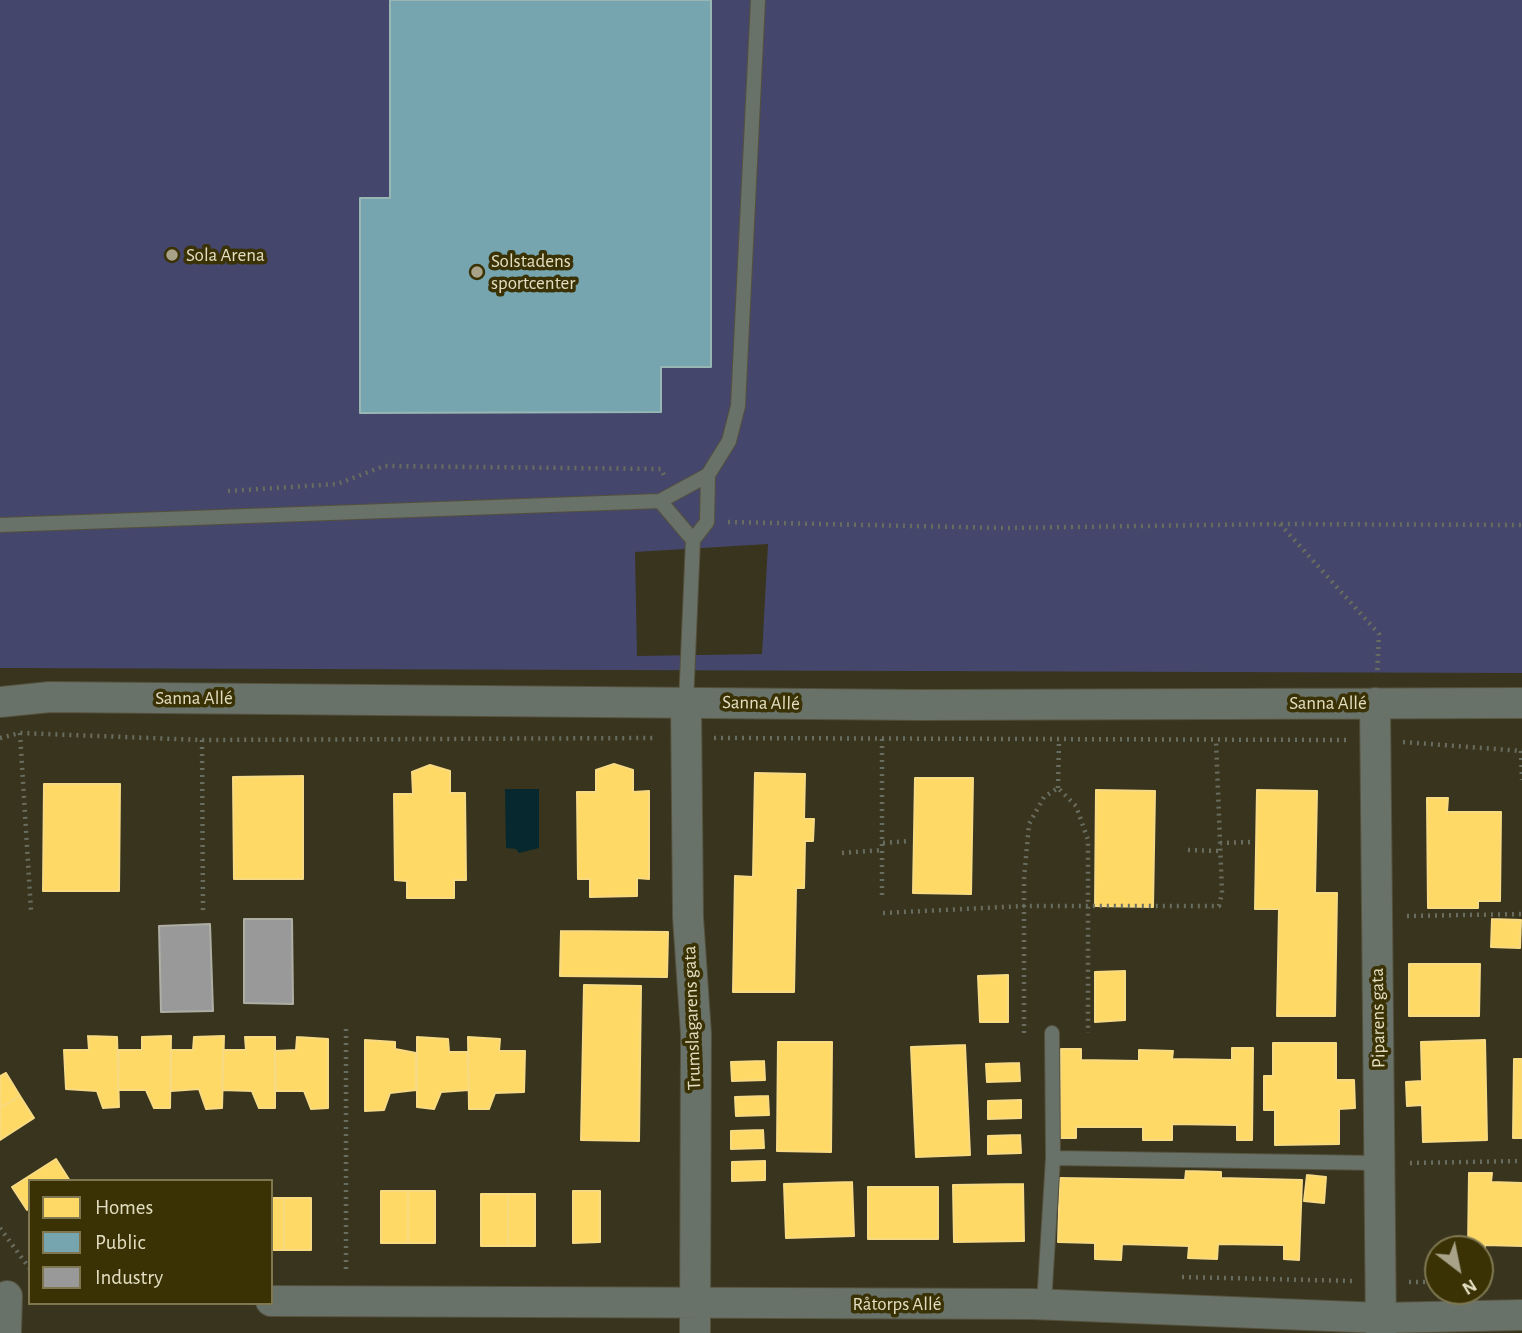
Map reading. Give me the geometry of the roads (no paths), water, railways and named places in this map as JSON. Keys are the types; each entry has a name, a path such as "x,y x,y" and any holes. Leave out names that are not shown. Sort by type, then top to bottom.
{"street":[{"name":"Sanna Allé","path":"0,702 50,697 686,702 1522,703"},
{"name":"Trumslagarens gata","path":"686,702 688,917 696,1034 693,1274 695,1333"},
{"name":"Piparens gata","path":"1375,703 1375,916 1379,1032 1377,1163 1381,1326"},
{"path":"6,1333 12,1292"},
{"name":"Råtorps Allé","path":"273,1301 1044,1304 1381,1326 1522,1315"}],"lane":[{"path":"0,525 660,501 676,495 708,475 729,441 738,406 758,0"},
{"path":"686,702 693,540 707,522 708,475"},
{"path":"660,501 693,540"},
{"path":"1044,1304 1053,1158 1052,1033"},
{"path":"1053,1158 1377,1163"}],"place":[{"name":"Sola Arena","path":"172,255"},
{"name":"Solstadens sportcenter","path":"477,272"}]}
